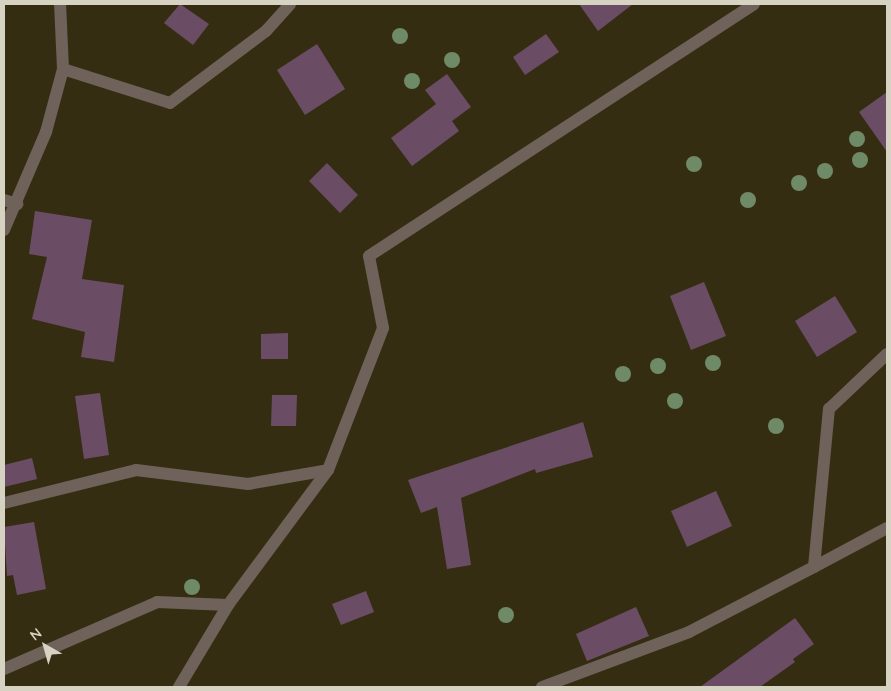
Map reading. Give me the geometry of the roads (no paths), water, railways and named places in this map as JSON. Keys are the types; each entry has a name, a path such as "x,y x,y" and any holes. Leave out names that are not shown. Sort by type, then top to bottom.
{"street":[{"path":"4,230 17,204 46,132 62,69 60,4"},
{"path":"62,69 170,103 266,31 290,4"},
{"path":"179,687 228,605 328,470 383,328 369,256 754,4"},
{"path":"4,200 17,204"},
{"path":"814,567 829,409 887,354"},
{"path":"4,503 136,470 248,484 328,470"},
{"path":"542,687 690,632 887,528"},
{"path":"4,669 157,602 228,605"}]}
